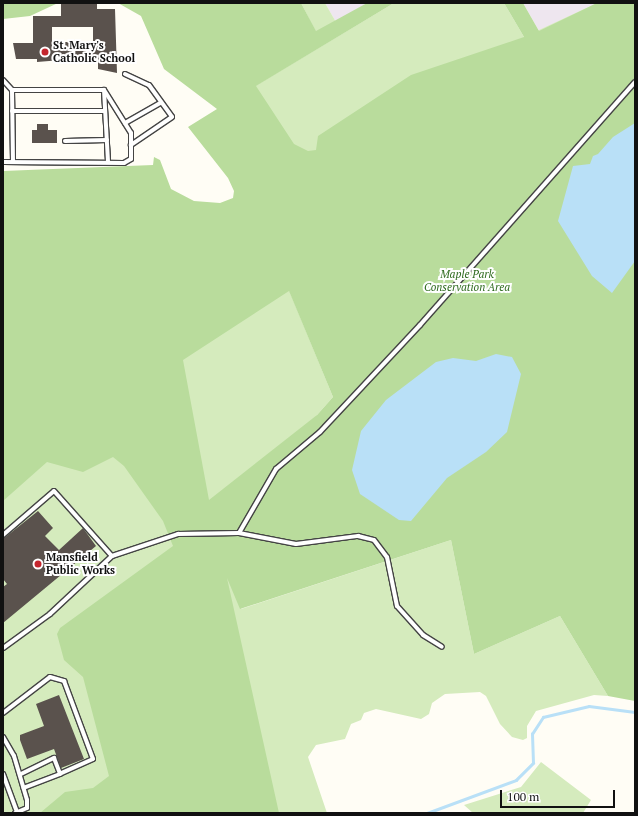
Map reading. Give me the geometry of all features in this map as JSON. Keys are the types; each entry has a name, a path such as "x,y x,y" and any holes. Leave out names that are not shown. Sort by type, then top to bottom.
{"lane":[{"path":"125,74 149,85 160,103 172,117 131,145"},
{"path":"3,80 12,90 13,162"},
{"path":"240,533 276,469 320,432 420,325 635,82"},
{"path":"12,90 104,90"},
{"path":"104,90 108,162"},
{"path":"3,162 124,163 131,158 131,133 104,90"},
{"path":"125,123 160,103"},
{"path":"12,111 105,111"},
{"path":"65,141 107,140"},
{"path":"3,535 54,491 112,556"},
{"path":"3,648 50,614 112,556 178,534 240,533 296,544 358,536 374,540 387,557 397,606 423,635 442,647"},
{"path":"3,712 50,677 64,681 93,759 24,788"},
{"path":"3,736 21,774 28,808 16,813 3,774"},
{"path":"21,774 54,758 60,774"}],"shaded area":[{"path":"325,3 367,3 336,22"},
{"path":"523,3 597,3 539,31"}],"green space":[{"path":"3,3 58,3 30,16 3,19"},
{"name":"Maple Park Conservation Area","path":"118,3 301,3 316,31 367,3 394,3 256,86 294,144 308,151 316,150 318,136 411,75 524,37 504,3 523,3 539,31 597,3 635,3 635,701 608,696 560,616 474,654 451,540 240,609 227,578 279,813 40,813 65,792 93,788 109,776 83,677 64,660 57,634 60,628 173,546 163,521 124,466 113,457 83,472 47,462 3,501 3,171 153,165 154,157 160,160 171,189 194,201 220,203 233,198 234,191 228,178 188,127 217,109 164,69 141,16","holes":["289,291 333,397 317,415 209,500 183,360"]},
{"path":"301,3 325,3 336,22 316,32"},
{"path":"394,3 504,3 524,37 597,3 635,3 329,156 269,174 217,109"},
{"path":"252,200 333,397 317,415 241,609 451,540 474,654 560,616 608,696 594,695 536,711 527,726 527,738 523,740 512,737 500,724 486,696 480,692 445,694 432,703 429,714 421,719 376,709 364,713 361,720 351,724 345,739 316,745 308,757 327,813 3,813 3,420"},
{"path":"541,762 591,800 583,813 473,813 464,805 521,787"}],"water":[{"path":"635,123 635,261 612,293 592,276 558,221 573,166 590,164 593,156 598,154 613,137"},
{"path":"496,354 512,357 521,374 507,432 486,452 447,478 411,521 399,520 360,494 352,470 361,431 386,400 436,362 453,358 476,361"}],"building":[{"path":"61,3 97,3 97,9 115,9 117,73 98,69 98,57 37,62 37,59 16,59 13,43 33,43 33,16 61,16","holes":["52,27 93,27 93,42 52,42"]},
{"path":"37,124 48,124 48,130 57,130 57,143 32,143 32,130 37,130"},
{"name":"Mansfield Public Works","path":"38,511 53,528 45,536 59,550 83,528 96,546 3,623 3,587 7,584 3,579 3,539"},
{"path":"59,695 84,759 61,768 54,749 27,759 20,740 20,735 44,726 36,704"}],"waterway":[{"path":"427,813 516,780 533,763 532,734 543,717 589,706 635,712"}],"place":[{"name":"St. Mary's Catholic School","path":"45,52"},
{"name":"Mansfield Public Works","path":"38,564"}]}
